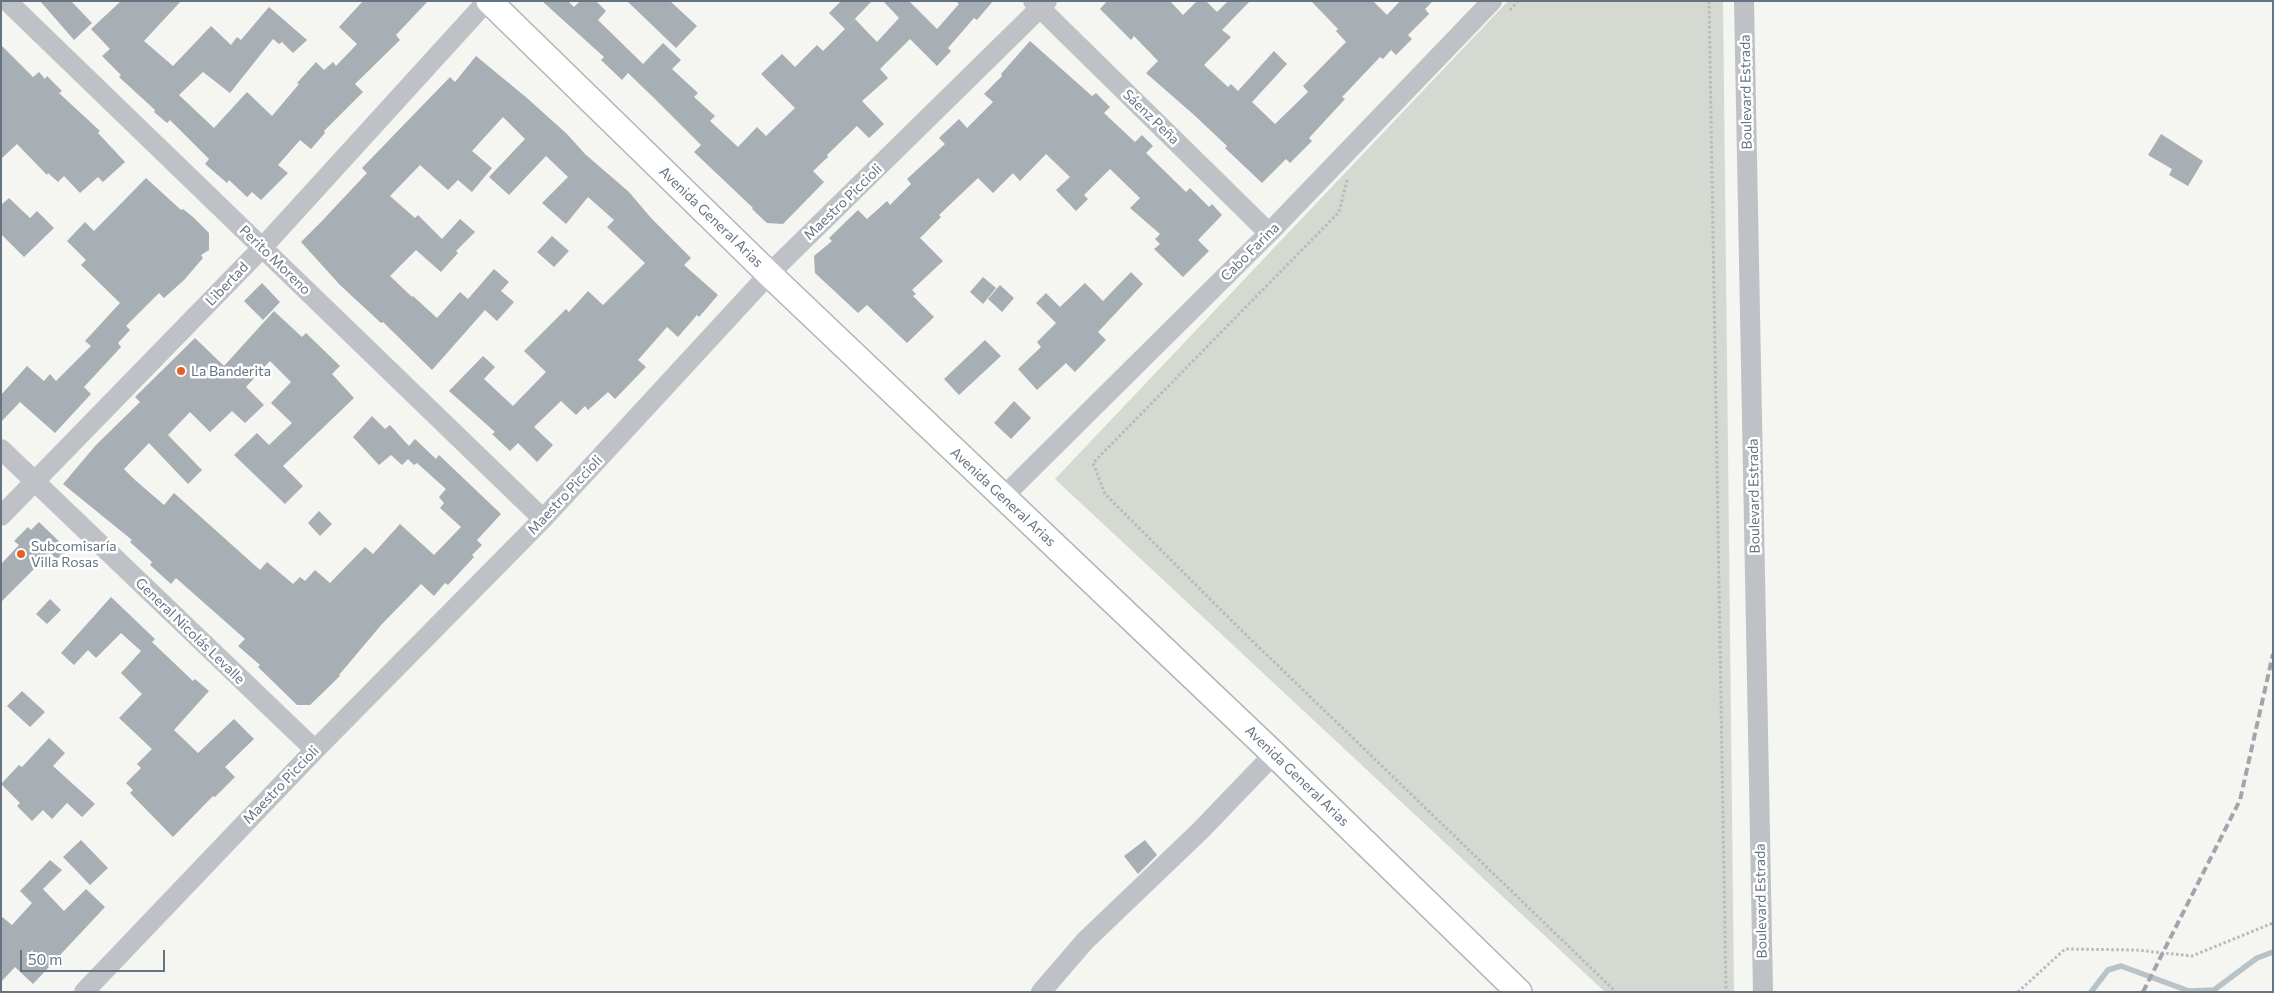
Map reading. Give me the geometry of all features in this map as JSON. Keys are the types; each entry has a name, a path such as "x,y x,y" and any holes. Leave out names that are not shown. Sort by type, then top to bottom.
{"main road":[{"name":"Avenida General Arias","path":"488,1 769,274 1274,754 1519,992"}],"street":[{"name":"Perito Moreno","path":"7,1 543,520"},
{"name":"Libertad","path":"1,516 262,248 488,1"},
{"name":"Boulevard Estrada","path":"1744,1 1763,992"},
{"name":"Maestro Piccioli","path":"84,992 315,750 543,520 769,274 1040,4"},
{"name":"Sáenz Peña","path":"1040,4 1270,233"},
{"name":"Cabo Farina","path":"1003,497 1498,8"},
{"name":"General Nicolás Levalle","path":"1,449 315,750"},
{"path":"1041,992 1085,941 1201,830 1274,754"}],"path":[{"path":"1498,8 1518,1"},
{"path":"1709,1 1726,992"},
{"path":"1354,172 1347,179 1339,212 1093,463 1105,494 1238,628 1616,992"},
{"path":"2018,992 2064,949 2136,950 2192,956 2273,923"}],"shaded area":[{"path":"1508,1 1723,1 1734,992 1605,992 1055,479"}],"building":[{"path":"40,1 71,1 92,23 74,40"},
{"path":"121,1 181,1 144,41 173,66 211,26 231,45 237,37 241,40 269,7 307,40 293,53 282,42 279,44 273,39 230,93 203,72 179,95 214,128 247,92 272,116 316,62 324,70 333,62 336,66 357,44 339,27 363,1 428,1 396,35 400,40 355,84 363,92 324,131 325,133 311,149 300,140 278,165 288,173 261,200 252,192 247,197 229,180 227,183 205,164 209,159 170,120 167,123 154,112 155,110 119,77 121,75 102,56 110,49 91,29"},
{"path":"542,1 568,1 574,7 580,1 596,1 606,11 598,20 643,64 663,43 681,60 672,69 698,93 694,97 715,116 710,121 738,147 757,127 766,136 795,108 761,74 782,54 795,67 817,45 823,51 855,19 877,42 899,18 883,1 909,1 937,29 959,4 956,1 993,1 977,20 974,18 948,48 951,51 937,66 910,39 880,69 888,78 862,101 884,124 869,138 857,126 827,155 828,157 813,171 824,182 783,224 767,223 694,152 701,145 655,99 628,73 622,80 601,60 604,57"},
{"path":"627,1 670,1 697,26 676,48"},
{"path":"841,1 872,1 845,29 829,13"},
{"path":"1107,1 1170,1 1183,15 1197,1 1206,1 1217,12 1228,1 1250,1 1222,30 1231,37 1204,65 1228,87 1231,84 1238,91 1274,51 1287,64 1252,102 1275,124 1308,92 1303,86 1346,42 1336,31 1338,29 1311,1 1373,1 1387,15 1400,1 1433,1 1425,9 1429,14 1408,35 1412,39 1396,55 1391,50 1383,59 1380,57 1342,97 1345,99 1309,138 1312,141 1290,163 1286,159 1262,183 1225,148 1227,146 1146,73 1158,61 1134,36 1131,40 1100,9"},
{"path":"1030,41 1092,96 1096,93 1110,107 1104,113 1135,142 1142,135 1153,146 1146,153 1186,192 1190,188 1209,207 1212,204 1222,215 1198,240 1209,251 1183,277 1154,249 1160,244 1155,239 1160,234 1130,208 1140,198 1110,169 1084,195 1088,199 1076,211 1056,190 1070,177 1046,154 1020,181 1013,173 993,193 978,178 939,215 941,217 920,238 943,261 912,290 916,294 913,296 934,317 907,343 867,305 858,313 815,273 814,256 832,241 829,238 858,210 867,219 887,201 890,205 911,184 907,179 945,144 939,138 959,119 967,128 993,102 984,94 1002,76 1001,74"},
{"path":"1,45 33,77 39,72 45,79 47,76 62,91 59,93 100,131 98,133 125,162 103,182 98,177 80,193 64,176 58,182 48,173 47,175 17,144 1,159"},
{"path":"476,56 527,98 567,134 585,154 629,192 651,218 691,258 684,265 718,295 678,337 667,327 638,360 646,367 615,399 608,392 588,410 585,406 576,415 561,401 534,427 553,445 537,462 518,443 510,451 492,434 495,432 449,391 483,356 495,367 484,379 513,406 546,372 524,351 566,309 569,312 588,291 603,305 645,263 607,227 614,220 588,197 566,224 542,203 568,177 546,156 509,195 489,177 525,139 503,117 472,151 492,168 472,192 458,180 448,190 420,165 390,196 415,218 418,215 442,239 460,219 475,232 456,251 458,253 441,272 416,250 390,276 412,297 437,318 460,292 468,299 494,269 509,282 501,291 514,302 497,321 485,310 432,370 383,322 381,323 340,285 301,242 367,173 362,168 450,77 455,82"},
{"path":"2161,134 2203,161 2188,186 2169,175 2172,169 2148,155"},
{"path":"146,178 181,210 183,209 193,217 209,233 209,250 201,255 203,258 184,280 164,298 159,293 126,326 130,330 118,343 121,347 84,387 91,394 55,433 20,402 1,422 1,395 27,366 44,381 50,374 56,381 91,346 85,341 120,303 81,265 86,260 67,241 85,222 94,231"},
{"path":"9,198 30,218 37,211 54,228 24,257 1,234 1,205"},
{"path":"552,236 569,251 554,267 537,252"},
{"path":"1131,272 1143,284 1098,332 1106,340 1075,372 1066,363 1037,390 1018,369 1041,347 1037,342 1056,323 1036,303 1046,293 1060,307 1085,283 1103,301"},
{"path":"983,277 996,288 983,304 970,292"},
{"path":"262,283 280,302 263,320 244,301"},
{"path":"1000,285 1014,298 1002,312 988,299"},
{"path":"274,311 302,337 306,333 340,366 332,374 354,398 283,466 303,486 285,504 234,455 257,433 269,445 292,423 271,403 291,382 270,361 246,387 264,405 245,423 232,411 210,432 190,412 168,435 202,470 188,484 149,443 124,469 135,480 164,505 174,493 260,570 267,562 293,584 300,577 305,581 315,570 330,583 365,547 373,554 400,524 434,555 461,527 440,508 444,503 439,497 446,489 417,463 414,465 408,459 402,465 391,455 379,465 353,437 372,416 385,429 390,425 409,446 415,439 436,459 439,455 501,514 477,540 482,545 472,555 474,557 448,585 445,583 434,596 421,584 382,624 340,676 310,705 297,705 258,667 260,665 238,646 245,639 176,578 171,584 150,565 152,562 130,542 132,540 63,484 96,445 140,402 135,397 195,338 224,366"},
{"path":"985,340 1001,356 959,395 944,379"},
{"path":"1014,401 1031,418 1011,439 994,423"},
{"path":"319,511 332,524 320,536 308,523"},
{"name":"Subcomisaría Villa Rosas","path":"39,522 67,549 57,559 50,553 1,602 1,564 19,545 14,541 28,527 31,530"},
{"path":"111,597 155,639 152,642 193,681 195,679 209,691 174,730 198,753 234,719 254,739 225,767 235,777 215,797 213,796 173,837 130,793 133,790 126,783 141,768 137,764 152,749 119,718 142,694 121,673 141,651 121,633 96,658 88,650 74,665 61,653"},
{"path":"50,599 61,610 47,624 36,614"},
{"path":"22,691 45,712 30,727 7,706"},
{"path":"49,738 65,753 53,766 95,804 82,817 67,803 52,819 43,810 32,821 17,806 20,803 1,784 19,765 22,767"},
{"path":"81,840 108,868 90,885 63,857"},
{"path":"1145,840 1157,855 1138,874 1124,856"},
{"path":"50,860 62,870 43,889 64,911 86,889 105,907 33,984 15,967 1,982 1,916 12,925 32,903 20,891"}],"waterway":[{"path":"2091,992 2108,970 2121,966 2189,991 2214,990 2257,958 2273,952"}],"railway":[{"path":"2143,992 2240,800 2273,654"}],"place":[{"name":"La Banderita","path":"181,371"},
{"name":"Subcomisaría Villa Rosas","path":"21,554"}]}
